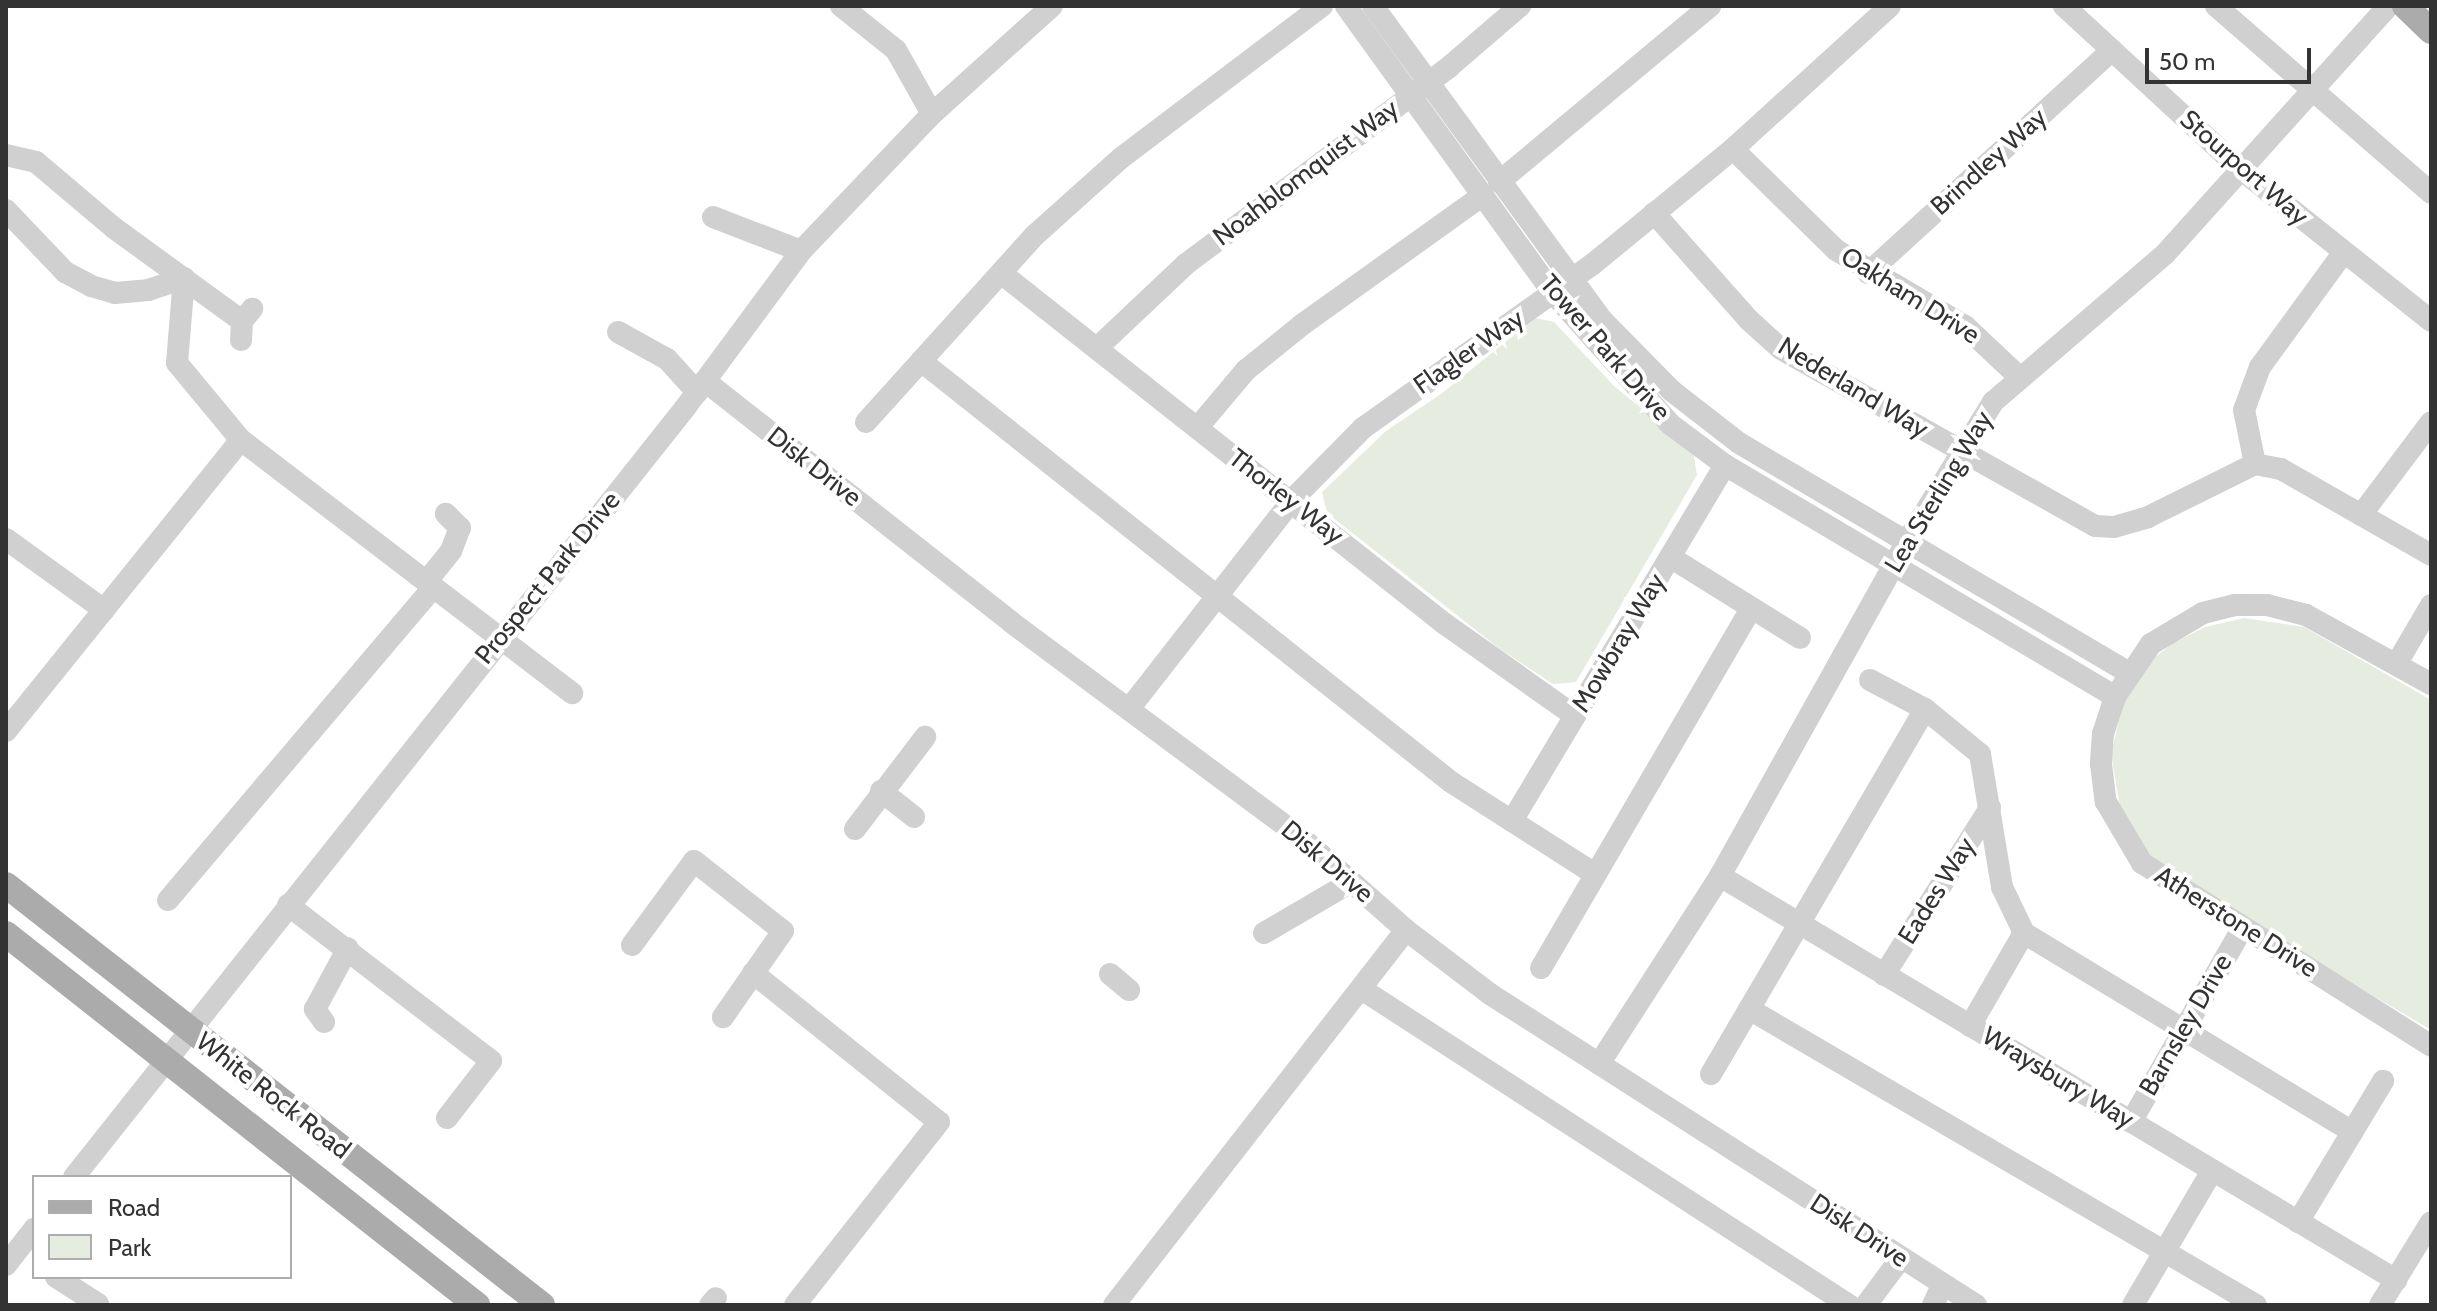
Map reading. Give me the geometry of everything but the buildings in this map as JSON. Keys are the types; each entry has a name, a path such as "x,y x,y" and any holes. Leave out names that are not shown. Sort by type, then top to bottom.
{"main road":[{"path":"2405,6 2431,31"},
{"name":"White Rock Road","path":"6,885 542,1305"},
{"name":"White Rock Road","path":"6,934 477,1305"}],"street":[{"path":"841,6 896,50 932,114"},
{"name":"Prospect Park Drive","path":"76,1175 164,1057 190,1031 701,386 801,251 932,114 1052,6"},
{"path":"866,422 1001,273 1121,158 1322,6"},
{"name":"Tower Park Drive","path":"1346,6 1419,89 1640,396 1725,465 2128,672"},
{"name":"Tower Park Drive","path":"1373,6 1419,89"},
{"name":"Noahblomquist Way","path":"1097,348 1186,264 1419,89 1520,6"},
{"path":"1198,427 1246,370 1491,188 1710,6"},
{"name":"Flagler Way","path":"1129,709 1292,500 1363,428 1562,286 1654,213 1733,149 1890,6"},
{"name":"Stourport Way","path":"2064,6 2244,172 2431,321"},
{"path":"2216,6 2431,193"},
{"name":"Lea Sterling Way","path":"1599,1064 1720,876 1900,553 1993,402 2018,376 2165,254 2244,172 2388,6"},
{"name":"Brindley Way","path":"1868,273 2111,51"},
{"name":"Oakham Drive","path":"1733,149 1800,218 1868,273 1965,326 2018,376"},
{"path":"6,155 36,162 245,323"},
{"path":"6,210 65,272 91,286 115,293 148,290 184,278"},
{"name":"Nederland Way","path":"1654,213 1749,320 1781,349 2095,526 2114,527 2148,517 2255,464"},
{"path":"713,217 801,251"},
{"path":"2344,252 2260,367 2244,410 2255,464 2281,469 2431,555"},
{"name":"Thorley Way","path":"1001,273 1445,624 1575,716"},
{"path":"184,278 177,363 241,440 572,693"},
{"name":"Tower Park Drive","path":"1562,286 1633,355 1708,421 2115,697"},
{"name":"Disk Drive","path":"618,332 667,359 1303,839 1406,930 1490,994 1901,1258 1938,1295 1976,1305"},
{"path":"921,361 1216,600 1451,782 1595,874"},
{"path":"2361,515 2431,422"},
{"path":"6,731 241,440"},
{"name":"Mowbray Way","path":"1512,821 1725,465"},
{"path":"168,900 429,585 451,551 460,528 446,514"},
{"path":"6,539 104,610"},
{"path":"1670,557 1800,638"},
{"name":"Atherstone Drive","path":"2431,684 2306,615 2267,605 2235,605 2176,626 2151,644 2128,672 2115,697 2103,733 2101,764 2106,802 2121,835 2142,863 2431,1046"},
{"path":"2397,663 2431,605"},
{"path":"1541,968 1751,608"},
{"path":"1870,680 1925,709 1980,754 2002,887 2024,933 2352,1132"},
{"path":"1711,1074 1925,709"},
{"path":"855,829 925,737"},
{"path":"881,791 914,817"},
{"name":"Eades Way","path":"1884,975 1990,808"},
{"path":"632,945 694,861 783,931 723,1017"},
{"name":"Wraysbury Way","path":"1720,876 2396,1280"},
{"path":"1264,933 1351,882"},
{"path":"288,905 348,948 491,1061 447,1118"},
{"name":"Barnsley Drive","path":"2131,1122 2242,929"},
{"path":"1114,1305 1363,990 1406,930"},
{"path":"1970,1026 2024,933"},
{"path":"324,1022 315,1009 348,948"},
{"path":"753,973 939,1122 795,1305"},
{"path":"1110,974 1129,990"},
{"path":"1363,990 1849,1305"},
{"path":"1749,1009 2256,1305"},
{"path":"2298,1222 2383,1081"},
{"path":"2133,1305 2212,1171"},
{"path":"2380,1305 2431,1222"},
{"path":"19,1260 32,1233"},
{"path":"1866,1305 1901,1258"},
{"path":"59,1279 98,1304"}],"green space":[{"path":"1535,318 1554,322 1614,386 1693,451 1697,475 1576,682 1553,684 1500,649 1327,513 1322,492 1386,431 1441,394"},
{"path":"2244,618 2304,627 2431,700 2431,1030 2171,876 2154,862 2121,812 2111,754 2123,704 2155,657 2172,644 2205,627"}]}
